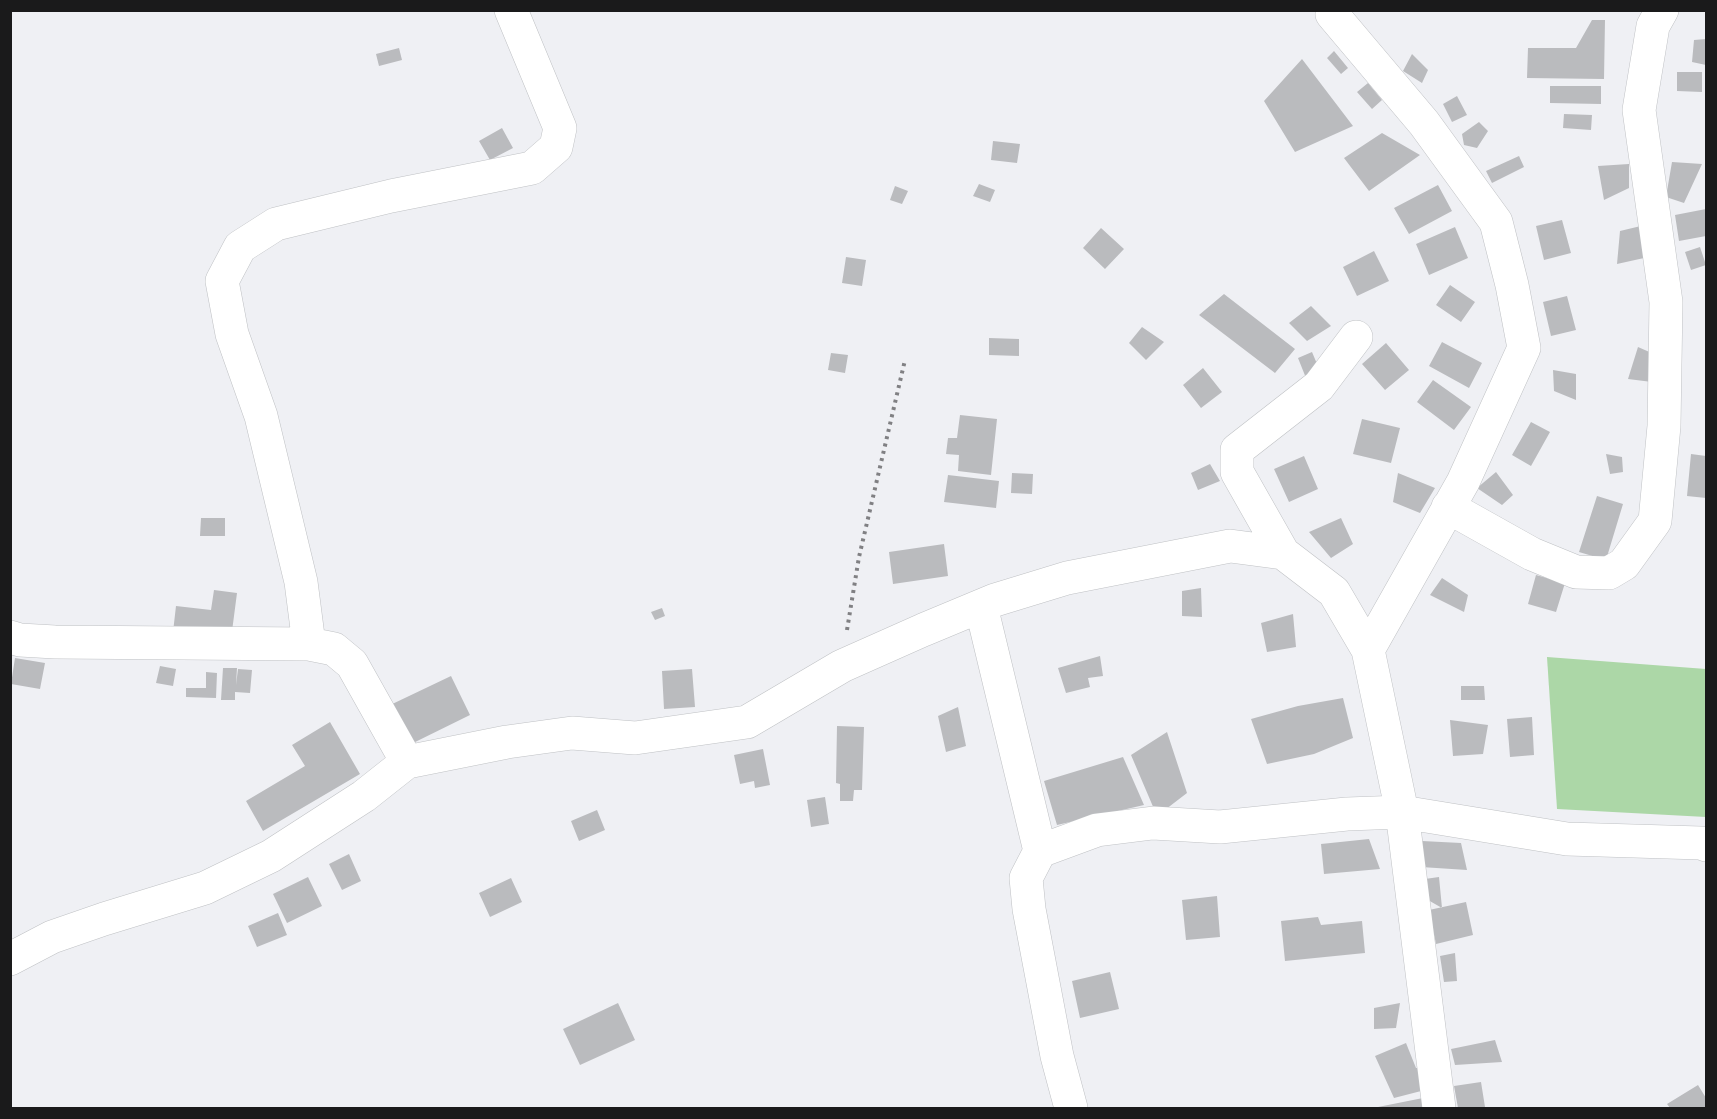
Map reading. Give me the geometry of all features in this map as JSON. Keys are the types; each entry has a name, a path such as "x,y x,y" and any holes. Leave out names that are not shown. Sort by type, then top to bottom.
{"street":[{"path":"309,644 301,582 264,427 232,334 222,281 240,248 276,224 391,196 532,168 556,147 560,128 511,10"},
{"path":"1333,10 1332,14 1338,22 1424,123 1496,222 1512,285 1524,348 1462,482 1368,650"},
{"path":"1448,507 1532,554 1576,572 1609,573 1624,564 1655,521 1664,426 1666,302 1639,110 1653,26 1662,10"},
{"path":"1356,337 1319,386 1237,450 1237,472 1283,553 1334,592 1368,650 1402,812 1439,1108"},
{"path":"10,959 51,937 205,888 271,856 364,796 407,762 507,742 572,733 635,738 747,722 842,666 981,606 1067,578 1230,546 1283,553"},
{"path":"981,606 1040,851 1026,878 1029,909 1057,1056 1071,1108"},
{"path":"10,637 20,640 55,642 309,644 334,649 352,664 407,762"},
{"path":"1040,851 1097,830 1153,823 1220,827 1347,814 1402,812 1567,839 1707,845"}],"path":[{"path":"842,666 859,557 905,360"}],"green space":[{"path":"1547,657 1706,669 1706,817 1557,809"}],"building":[{"path":"1592,20 1605,20 1604,79 1527,78 1528,48 1576,48"},
{"path":"1706,39 1706,65 1692,62 1694,40"},
{"path":"399,48 402,60 379,66 376,54"},
{"path":"1334,51 1348,68 1341,74 1327,58"},
{"path":"1412,54 1428,70 1422,83 1403,71"},
{"path":"1302,59 1353,126 1295,152 1264,101"},
{"path":"1677,72 1702,72 1702,92 1677,91"},
{"path":"1368,83 1382,100 1372,109 1357,92"},
{"path":"1550,86 1601,86 1601,104 1550,103"},
{"path":"1457,96 1467,115 1452,122 1443,104"},
{"path":"1564,114 1592,115 1591,130 1563,128"},
{"path":"1479,122 1488,131 1477,148 1464,145 1462,134"},
{"path":"502,128 513,148 490,160 479,141"},
{"path":"1382,133 1420,155 1369,191 1344,158"},
{"path":"993,141 1020,144 1017,163 991,160"},
{"path":"1519,156 1524,167 1492,183 1486,171"},
{"path":"1672,162 1702,164 1684,203 1666,197"},
{"path":"1629,164 1629,188 1604,200 1598,166"},
{"path":"979,184 995,190 990,202 973,196"},
{"path":"1438,185 1452,211 1409,234 1394,208"},
{"path":"895,186 908,191 902,204 890,200"},
{"path":"1706,209 1706,236 1679,241 1675,215"},
{"path":"1562,220 1571,253 1544,260 1536,226"},
{"path":"1645,225 1653,256 1617,264 1620,231"},
{"path":"1455,227 1468,258 1429,275 1416,244"},
{"path":"1101,228 1124,249 1105,269 1083,248"},
{"path":"1700,247 1706,265 1691,270 1685,252"},
{"path":"1374,251 1389,281 1357,296 1343,267"},
{"path":"846,257 866,260 862,286 842,283"},
{"path":"1450,285 1475,302 1461,322 1436,305"},
{"path":"1224,294 1295,349 1275,373 1199,315"},
{"path":"1567,296 1576,330 1551,336 1543,302"},
{"path":"1311,306 1331,326 1307,341 1289,323"},
{"path":"1142,327 1164,342 1146,360 1129,343"},
{"path":"989,338 1019,339 1019,356 989,355"},
{"path":"1442,342 1482,363 1469,388 1429,366"},
{"path":"1386,343 1409,370 1385,390 1362,364"},
{"path":"1638,347 1654,354 1652,382 1628,379"},
{"path":"1312,352 1320,371 1306,378 1298,358"},
{"path":"831,353 848,355 845,373 828,370"},
{"path":"1203,368 1222,392 1201,408 1183,385"},
{"path":"1553,370 1576,374 1576,400 1554,391"},
{"path":"1433,380 1471,407 1454,430 1417,402"},
{"path":"960,415 997,419 991,475 958,471 959,455 946,454 948,438 957,438"},
{"path":"1362,419 1400,428 1391,463 1353,454"},
{"path":"1531,422 1550,432 1531,466 1512,455"},
{"path":"1606,454 1622,457 1623,472 1610,474"},
{"path":"1691,454 1706,456 1706,498 1687,496"},
{"path":"1304,456 1318,489 1289,502 1274,469"},
{"path":"1210,464 1220,481 1198,490 1191,473"},
{"path":"1496,472 1513,495 1502,505 1477,488"},
{"path":"1012,473 1033,474 1032,494 1011,493"},
{"path":"1398,473 1435,488 1420,513 1393,502"},
{"path":"948,475 999,481 996,508 944,502"},
{"path":"1597,496 1623,504 1606,560 1579,552"},
{"path":"201,518 225,518 225,536 200,536"},
{"path":"1341,518 1353,544 1331,558 1309,532"},
{"path":"944,544 948,576 893,584 889,552"},
{"path":"1536,575 1565,583 1556,612 1528,604"},
{"path":"1442,578 1468,595 1464,612 1430,595"},
{"path":"1201,588 1202,617 1182,616 1182,591"},
{"path":"214,590 237,593 231,639 173,632 176,606 211,610"},
{"path":"662,608 665,616 655,620 651,612"},
{"path":"1293,614 1296,647 1267,652 1261,623"},
{"path":"1100,656 1103,676 1088,678 1090,687 1066,693 1058,668"},
{"path":"15,658 45,663 40,689 11,684"},
{"path":"160,666 176,669 173,686 156,683"},
{"path":"223,668 237,668 236,685 238,669 252,670 250,693 235,692 235,700 221,700"},
{"path":"692,669 695,707 664,709 662,671"},
{"path":"206,672 217,673 216,698 186,697 186,688 206,688"},
{"path":"451,676 470,715 405,747 386,707"},
{"path":"1461,686 1484,686 1485,700 1461,700"},
{"path":"1343,698 1353,738 1314,754 1267,764 1251,719 1298,706"},
{"path":"958,707 966,746 946,752 938,716"},
{"path":"1532,717 1534,755 1510,757 1507,719"},
{"path":"1450,720 1488,725 1483,754 1453,756"},
{"path":"330,722 360,774 263,831 246,801 305,766 292,745"},
{"path":"837,726 864,727 862,790 854,790 853,801 840,801 840,784 836,783"},
{"path":"1167,732 1187,793 1157,816 1131,755"},
{"path":"763,749 770,785 755,788 754,781 740,784 734,755"},
{"path":"1123,757 1144,805 1057,825 1044,781"},
{"path":"825,797 829,824 811,827 807,800"},
{"path":"597,810 605,830 579,841 571,821"},
{"path":"1369,839 1380,869 1324,874 1321,844"},
{"path":"1422,841 1461,843 1467,870 1421,867"},
{"path":"349,854 361,881 342,890 329,864"},
{"path":"308,877 322,906 287,923 273,894"},
{"path":"1439,877 1442,908 1428,900 1425,879"},
{"path":"511,878 522,902 490,917 479,893"},
{"path":"1217,896 1220,937 1186,940 1182,900"},
{"path":"1466,902 1473,935 1436,944 1429,910"},
{"path":"278,913 287,935 257,947 248,926"},
{"path":"1318,917 1321,925 1362,921 1365,953 1285,961 1281,921"},
{"path":"1455,953 1457,981 1444,982 1440,956"},
{"path":"1110,972 1119,1009 1080,1018 1072,981"},
{"path":"618,1003 635,1040 580,1065 563,1029"},
{"path":"1400,1003 1396,1028 1374,1029 1374,1008"},
{"path":"1495,1040 1502,1062 1455,1065 1451,1049"},
{"path":"1406,1043 1416,1068 1424,1068 1425,1090 1394,1098 1375,1056"},
{"path":"1481,1082 1485,1107 1458,1108 1454,1086"},
{"path":"1698,1085 1706,1098 1706,1108 1670,1108 1667,1104"},
{"path":"1428,1097 1430,1108 1378,1108 1378,1107"}]}
